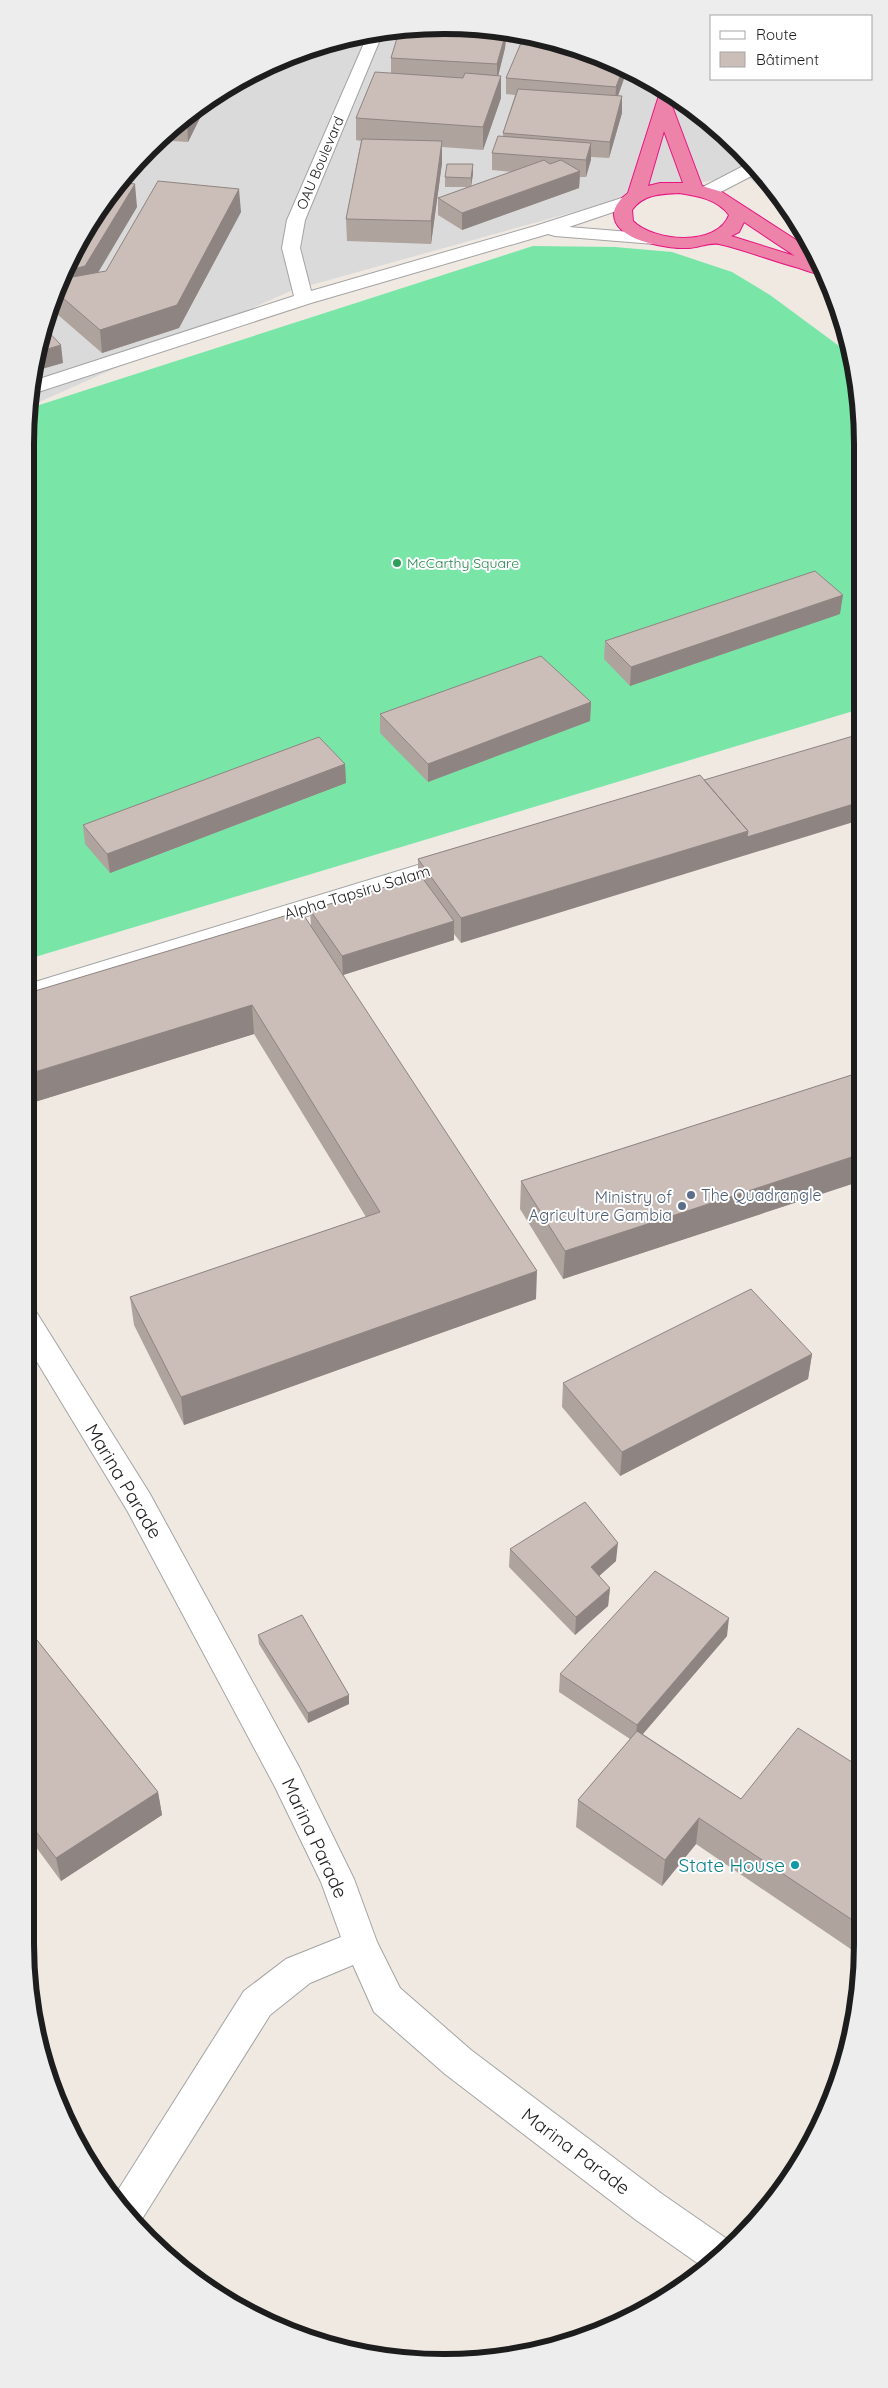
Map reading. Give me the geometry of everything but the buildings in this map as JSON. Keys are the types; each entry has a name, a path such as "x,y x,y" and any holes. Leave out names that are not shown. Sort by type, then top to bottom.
{"highway":[{"path":"666,99 701,190"},
{"path":"666,99 632,199 623,209 622,218 628,226 639,234 654,239 696,242 715,238 733,228 738,215 736,209"},
{"path":"632,199 668,188 701,190 729,202 736,209 809,257"},
{"path":"715,238 814,267"}],"street":[{"name":"OAU Boulevard","path":"304,300 291,248 296,220 373,40"},
{"path":"701,190 748,170"},
{"path":"38,386 304,300 541,230 632,199"},
{"path":"541,230 654,239"},
{"name":"Alpha Tapsiru Salam","path":"34,991 471,857"},
{"name":"Marina Parade","path":"34,1333 139,1503 287,1776 337,1879 361,1945 387,2000 458,2062 649,2207 714,2252"},
{"path":"129,2206 257,2003 298,1971 361,1945"}],"shaded area":[{"path":"444,34 498,37 550,48 576,56 625,76 672,103 694,119 734,154 767,191 744,175 646,192 293,290 36,403 48,338 65,287 89,239 119,194 154,154 194,119 216,103 263,76 287,65 338,48 390,37"}],"green space":[{"name":"McCarthy Square","path":"533,246 615,247 672,252 732,272 770,295 842,348 851,390 854,444 854,711 34,957 34,444 36,406"}],"place":[{"name":"McCarthy Square","path":"397,563"},
{"name":"The Quadrangle","path":"691,1195"},
{"name":"Ministry of Agriculture Gambia","path":"682,1206"},
{"name":"State House","path":"795,1865"}]}
